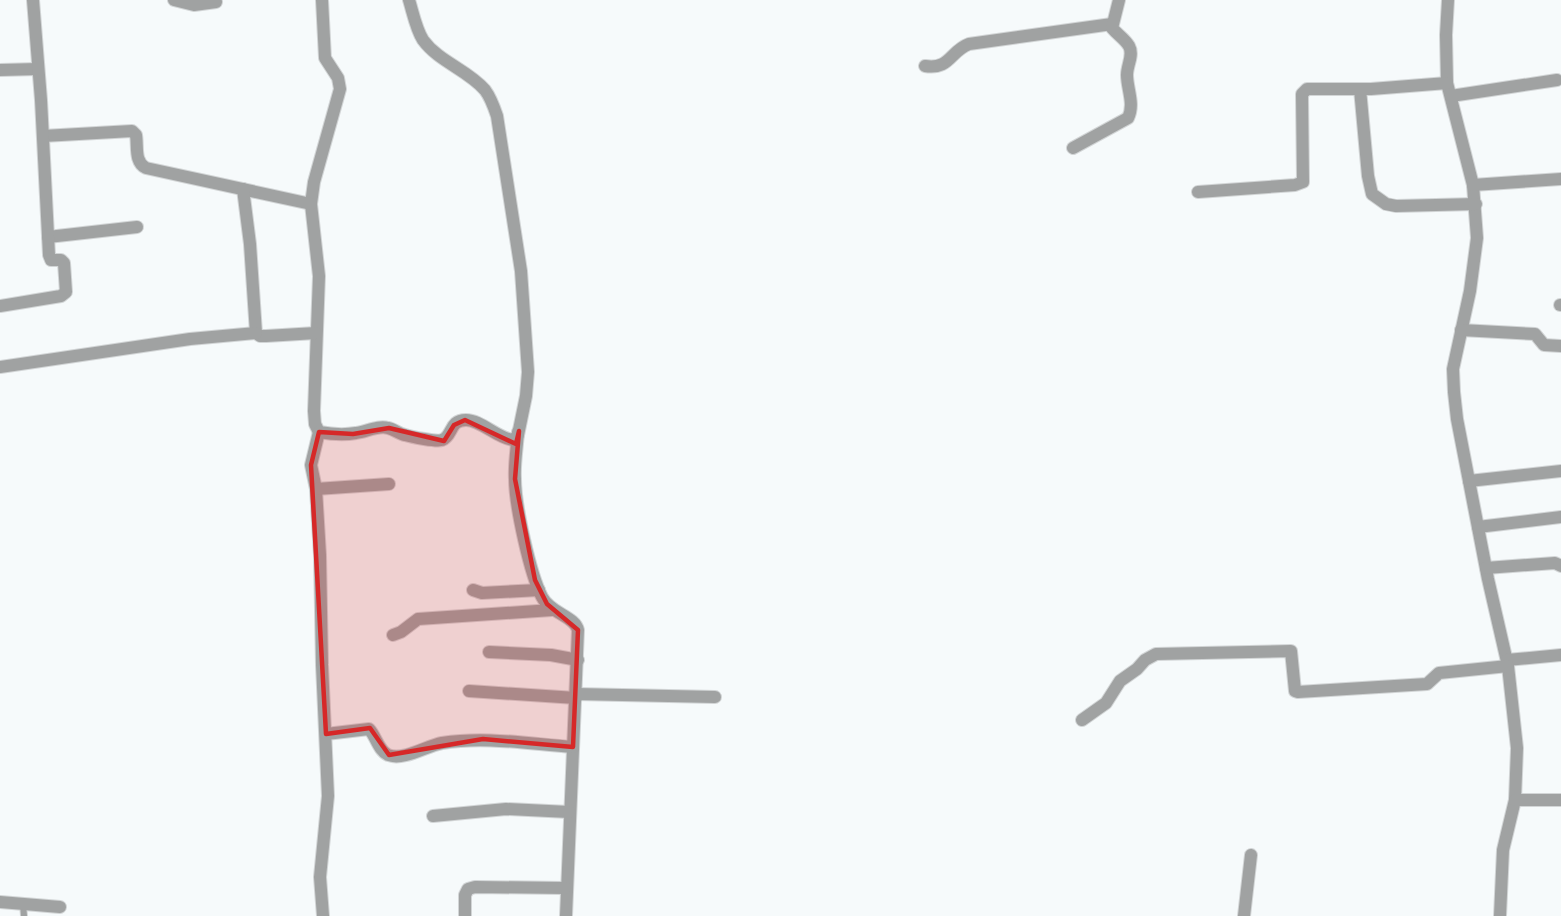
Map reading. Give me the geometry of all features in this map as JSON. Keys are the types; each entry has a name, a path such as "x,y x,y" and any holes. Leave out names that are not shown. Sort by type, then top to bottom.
{"street":[{"path":"0,306 66,294 64,263 61,260 54,261 50,258 33,0"},
{"path":"174,0 194,5 216,2"},
{"path":"410,0 419,32 424,41 439,57 484,89 497,116 521,271 528,372 519,431 515,479 520,515 539,590 552,610 575,622 578,626 565,916"},
{"path":"1073,148 1128,118 1130,114 1131,101 1127,78 1130,47 1114,31 1112,24 1119,0"},
{"path":"1448,0 1447,83 1473,185 1477,238 1454,369 1454,392 1457,419 1486,568 1508,663 1517,748 1515,800 1503,850 1500,916"},
{"path":"323,1 325,58 338,78 340,89 314,183 311,204 320,276 314,411 315,424 319,432 311,465 316,489 328,796 320,877 323,916"},
{"path":"925,66 934,67 945,63 969,44 1112,24"},
{"path":"0,70 38,69"},
{"path":"1450,96 1557,80"},
{"path":"1198,192 1301,184 1304,176 1303,91 1447,83"},
{"path":"1360,89 1366,164 1372,194 1386,204 1396,206 1476,204"},
{"path":"43,136 132,131 136,135 138,160 141,166 311,204"},
{"path":"1473,185 1561,178"},
{"path":"243,189 250,244 256,333"},
{"path":"48,237 137,227"},
{"path":"1461,330 1535,334 1544,345 1561,346"},
{"path":"0,367 180,340 256,333 266,336 316,333"},
{"path":"319,432 353,434 376,428 389,428 406,435 440,440 447,436 454,425 465,420 473,421 506,439 516,439 519,431"},
{"path":"1469,481 1561,471"},
{"path":"316,489 389,484"},
{"path":"1478,527 1561,517"},
{"path":"1486,568 1555,562 1561,566"},
{"path":"473,590 482,593 539,590"},
{"path":"393,635 401,632 417,619 552,610"},
{"path":"1082,720 1106,703 1120,681 1145,660 1156,654 1291,651 1295,691 1298,692 1427,684 1439,673 1561,655"},
{"path":"489,652 550,655 578,660"},
{"path":"469,691 576,696 715,697"},
{"path":"326,734 369,729 382,750 389,755 410,754 439,744 483,739 573,747"},
{"path":"1515,800 1561,800"},
{"path":"433,816 506,809 569,812"},
{"path":"1244,916 1251,855"},
{"path":"465,916 465,895 468,889 475,887 566,888"},
{"path":"0,902 24,910 60,907"}],"highlighted area":[{"path":"465,420 516,444 519,431 515,479 535,580 547,604 578,630 573,747 483,739 389,755 370,728 326,734 311,465 319,432 353,434 389,428 444,441 454,425"}]}
